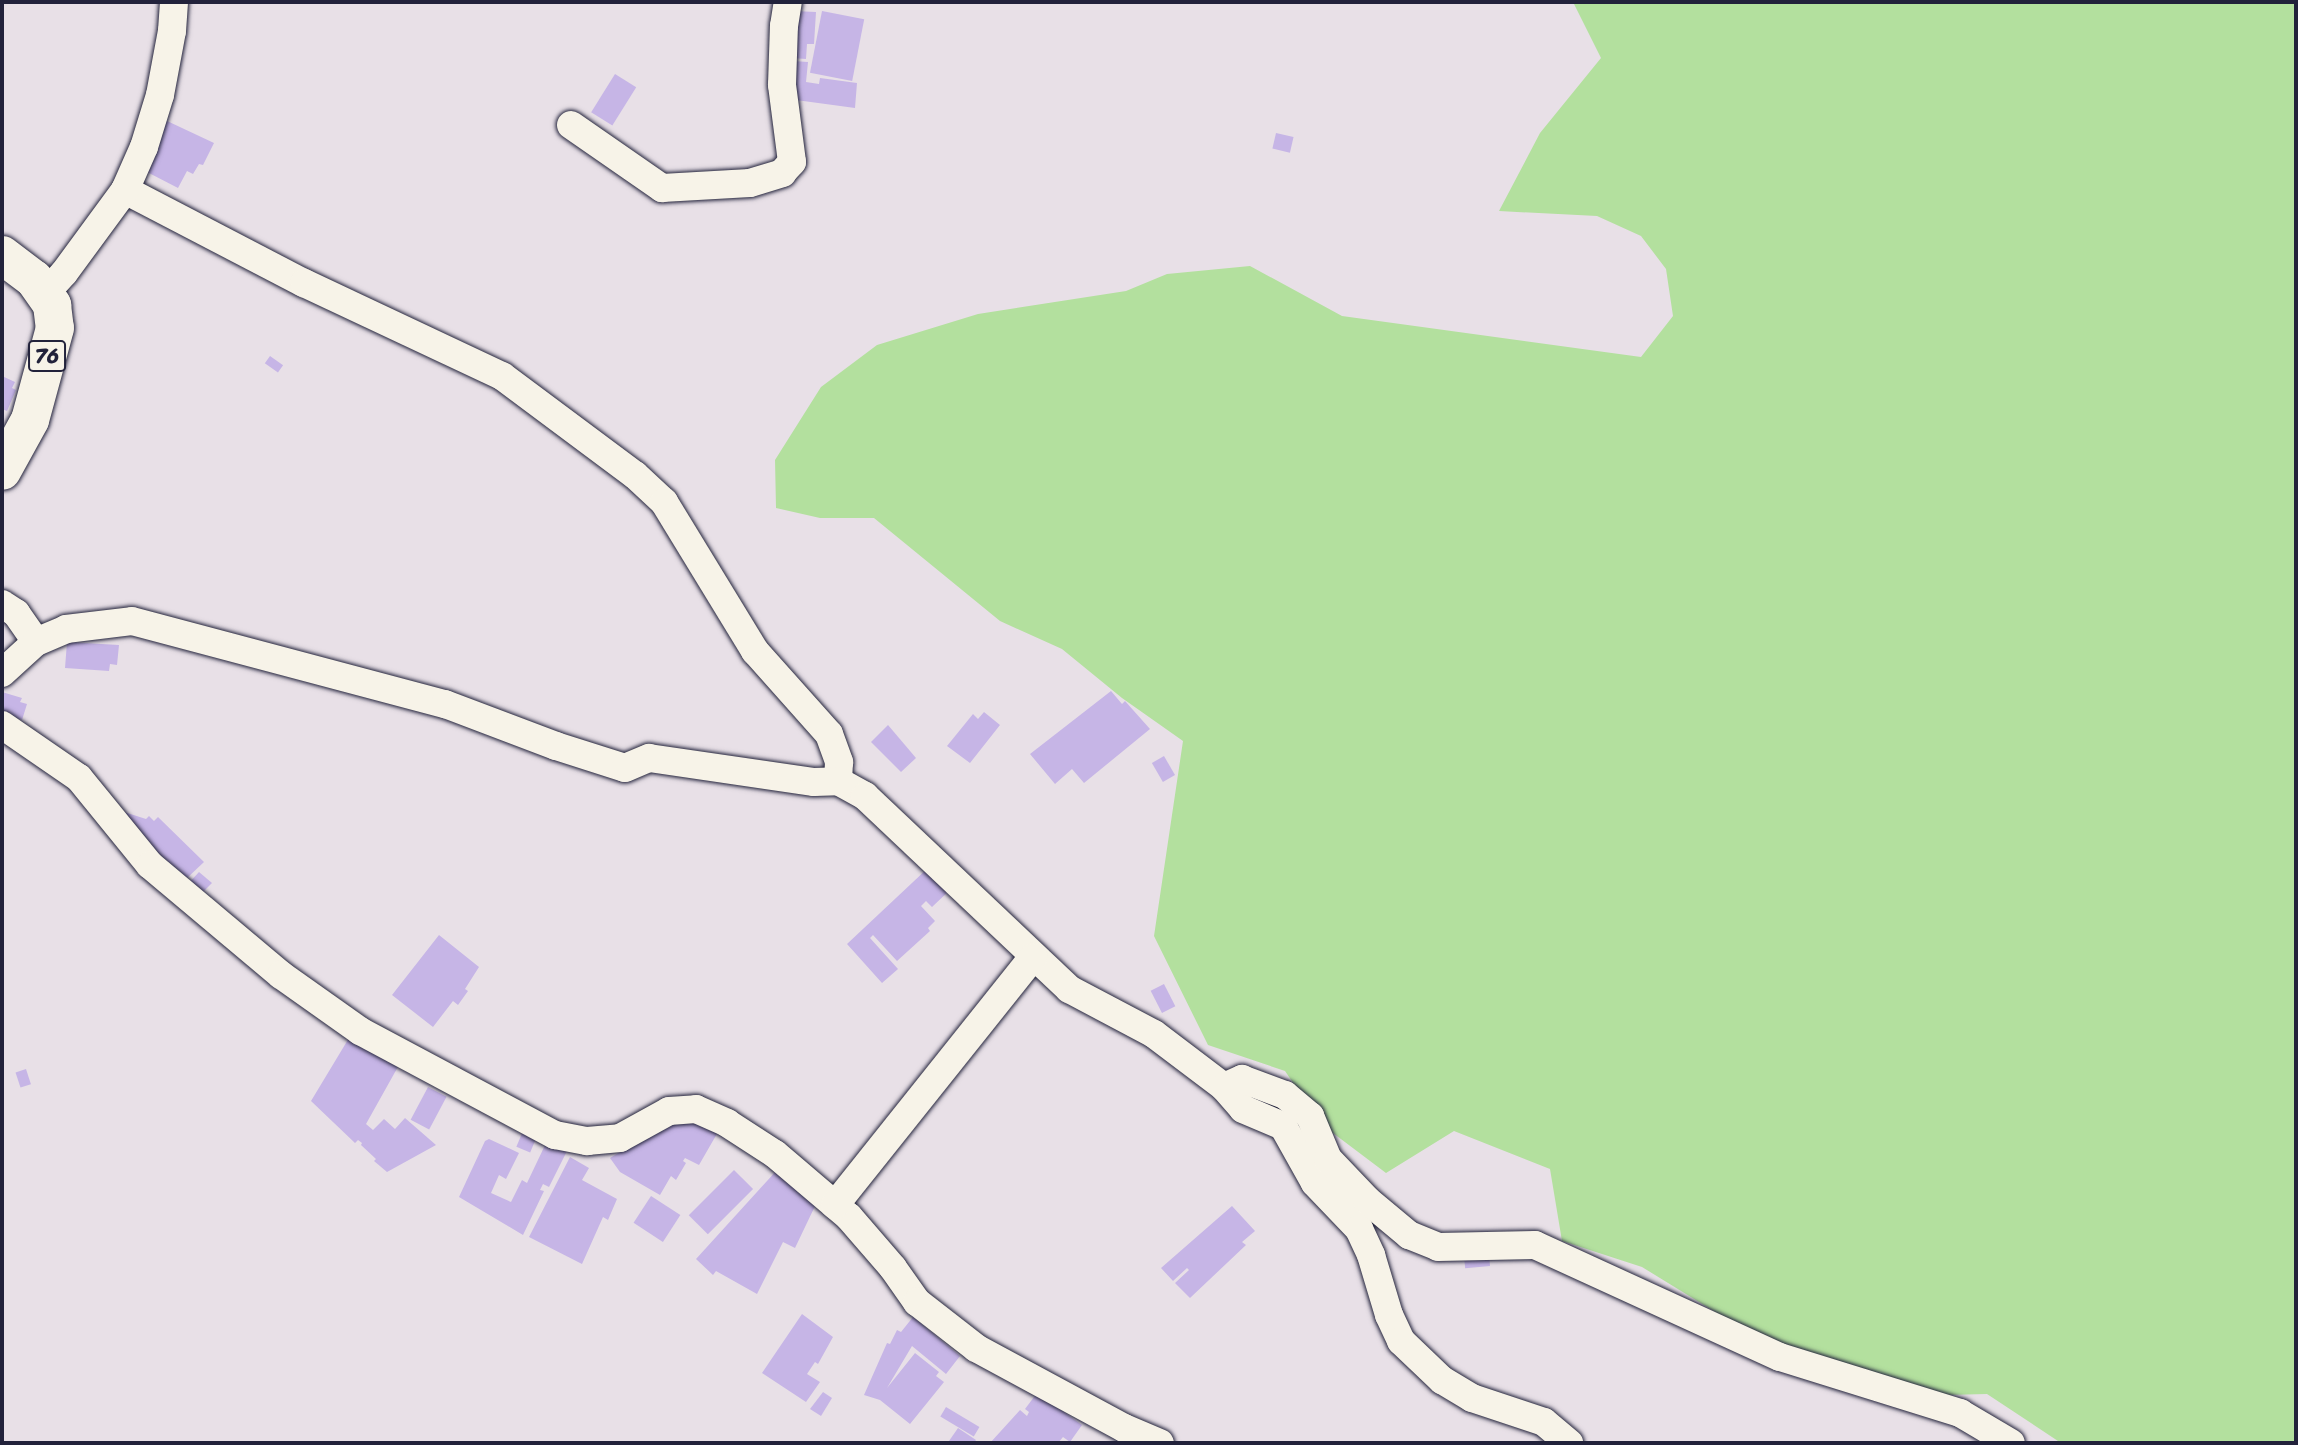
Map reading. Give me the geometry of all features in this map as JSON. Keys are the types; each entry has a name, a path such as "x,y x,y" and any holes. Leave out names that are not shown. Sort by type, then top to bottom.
{"main road":[{"name":"76","path":"2,255 34,279 45,294 52,305 55,328 30,420 2,471"}],"street":[{"path":"45,294 64,274 125,190 144,147 160,95 172,31 174,2"},
{"path":"570,125 662,188 750,183 782,173 792,162 782,85 784,26 788,2"},
{"path":"125,190 304,283 502,376 635,475 664,502 755,651 829,734 839,762 838,781"},
{"path":"2,604 16,613 36,642"},
{"path":"2,673 36,642 65,629 132,621 445,704 556,746 625,768 649,758 814,782 838,781 875,805 1032,957 1069,989 1154,1034 1224,1087 1243,1109 1283,1126 1315,1183 1359,1229 1371,1255 1389,1315 1401,1341 1442,1380 1472,1398 1544,1422 1569,1443"},
{"path":"2,725 79,778 150,865 281,975 360,1031 555,1135 587,1141 620,1138 669,1111 696,1109 727,1123 775,1154 835,1205 893,1268 917,1302 976,1348 1124,1428 1160,1443"},
{"path":"835,1205 1032,957"},
{"path":"1224,1087 1242,1079 1285,1095 1310,1116 1328,1158 1367,1200 1409,1235 1438,1247 1535,1245 1780,1357 1960,1413 2011,1443"}],"green space":[{"path":"1573,2 2296,2 2296,1443 2061,1443 1987,1394 1946,1395 1769,1345 1642,1267 1562,1241 1550,1169 1454,1131 1386,1173 1321,1124 1285,1071 1208,1045 1154,936 1183,741 1122,698 1062,649 1000,621 874,518 820,518 776,508 775,460 821,387 877,345 978,314 1126,291 1167,274 1250,266 1342,316 1641,357 1673,316 1666,269 1641,236 1597,216 1499,211 1540,133 1601,58"}],"building":[{"path":"794,11 816,12 814,44 807,44 806,59 792,58"},
{"path":"822,11 864,19 852,81 810,73"},
{"path":"793,61 808,62 806,82 819,84 820,78 857,83 855,108 796,100"},
{"path":"615,74 636,87 612,125 591,112"},
{"path":"165,120 214,143 203,165 199,164 193,174 187,171 178,188 147,172"},
{"path":"1276,133 1294,137 1290,153 1272,149"},
{"path":"270,356 283,365 278,373 265,363"},
{"path":"2,376 15,382 12,388 16,390 7,411 2,409"},
{"path":"67,642 119,645 117,665 110,664 109,671 65,668"},
{"path":"1111,691 1122,704 1125,701 1150,729 1084,783 1072,769 1055,784 1030,754"},
{"path":"2,692 22,698 20,702 27,704 22,720 2,714"},
{"path":"984,712 1000,725 970,763 947,746 973,714 978,719"},
{"path":"888,725 916,758 901,772 871,742"},
{"path":"1164,756 1175,775 1163,782 1152,763"},
{"path":"118,810 146,819 149,816 154,821 158,817 204,862 186,879 175,876"},
{"path":"929,867 951,889 932,907 926,901 921,906 935,921 928,928 930,931 897,961 873,935 870,938 898,969 882,983 847,944"},
{"path":"199,872 212,883 203,892 187,885"},
{"path":"439,935 479,967 458,1005 453,1001 433,1027 392,995"},
{"path":"1164,984 1175,1006 1162,1013 1151,991"},
{"path":"349,1038 399,1065 366,1124 373,1130 384,1119 395,1129 405,1118 436,1145 387,1172 374,1161 376,1159 362,1143 358,1140 355,1143 311,1101"},
{"path":"26,1069 31,1084 20,1088 16,1072"},
{"path":"428,1087 447,1097 429,1130 411,1120"},
{"path":"684,1121 703,1124 718,1132 699,1165 685,1158 683,1161 686,1163 676,1180 671,1176 660,1195 620,1172 610,1158 659,1129"},
{"path":"523,1131 537,1137 530,1153 516,1147"},
{"path":"489,1139 519,1153 506,1179 499,1175 491,1193 511,1202 522,1180 527,1183 547,1141 567,1151 549,1187 543,1184 540,1190 544,1191 523,1235 459,1197 485,1141"},
{"path":"570,1157 589,1168 582,1180 617,1199 608,1220 603,1217 582,1264 529,1237"},
{"path":"734,1170 753,1189 708,1234 689,1215"},
{"path":"777,1170 816,1204 795,1248 783,1242 757,1294 716,1271 713,1275 696,1259"},
{"path":"651,1196 680,1215 663,1242 634,1223"},
{"path":"1232,1206 1255,1231 1242,1242 1246,1245 1190,1298 1175,1283 1189,1270 1187,1268 1173,1281 1161,1268"},
{"path":"1489,1254 1490,1266 1465,1268 1464,1256"},
{"path":"802,1314 833,1337 818,1364 815,1362 807,1374 820,1382 806,1402 762,1373"},
{"path":"913,1317 960,1356 946,1374 912,1346 887,1388 915,1353 939,1372 936,1376 944,1382 910,1424 880,1400 864,1395 887,1343 890,1344 897,1330 901,1332"},
{"path":"823,1392 832,1398 821,1416 810,1409"},
{"path":"1037,1393 1082,1425 1070,1442 1063,1437 1058,1443 990,1443 1020,1410 1027,1416 1029,1412 1025,1409"},
{"path":"946,1407 979,1427 974,1437 940,1416"},
{"path":"958,1428 976,1440 974,1443 949,1441"}]}
